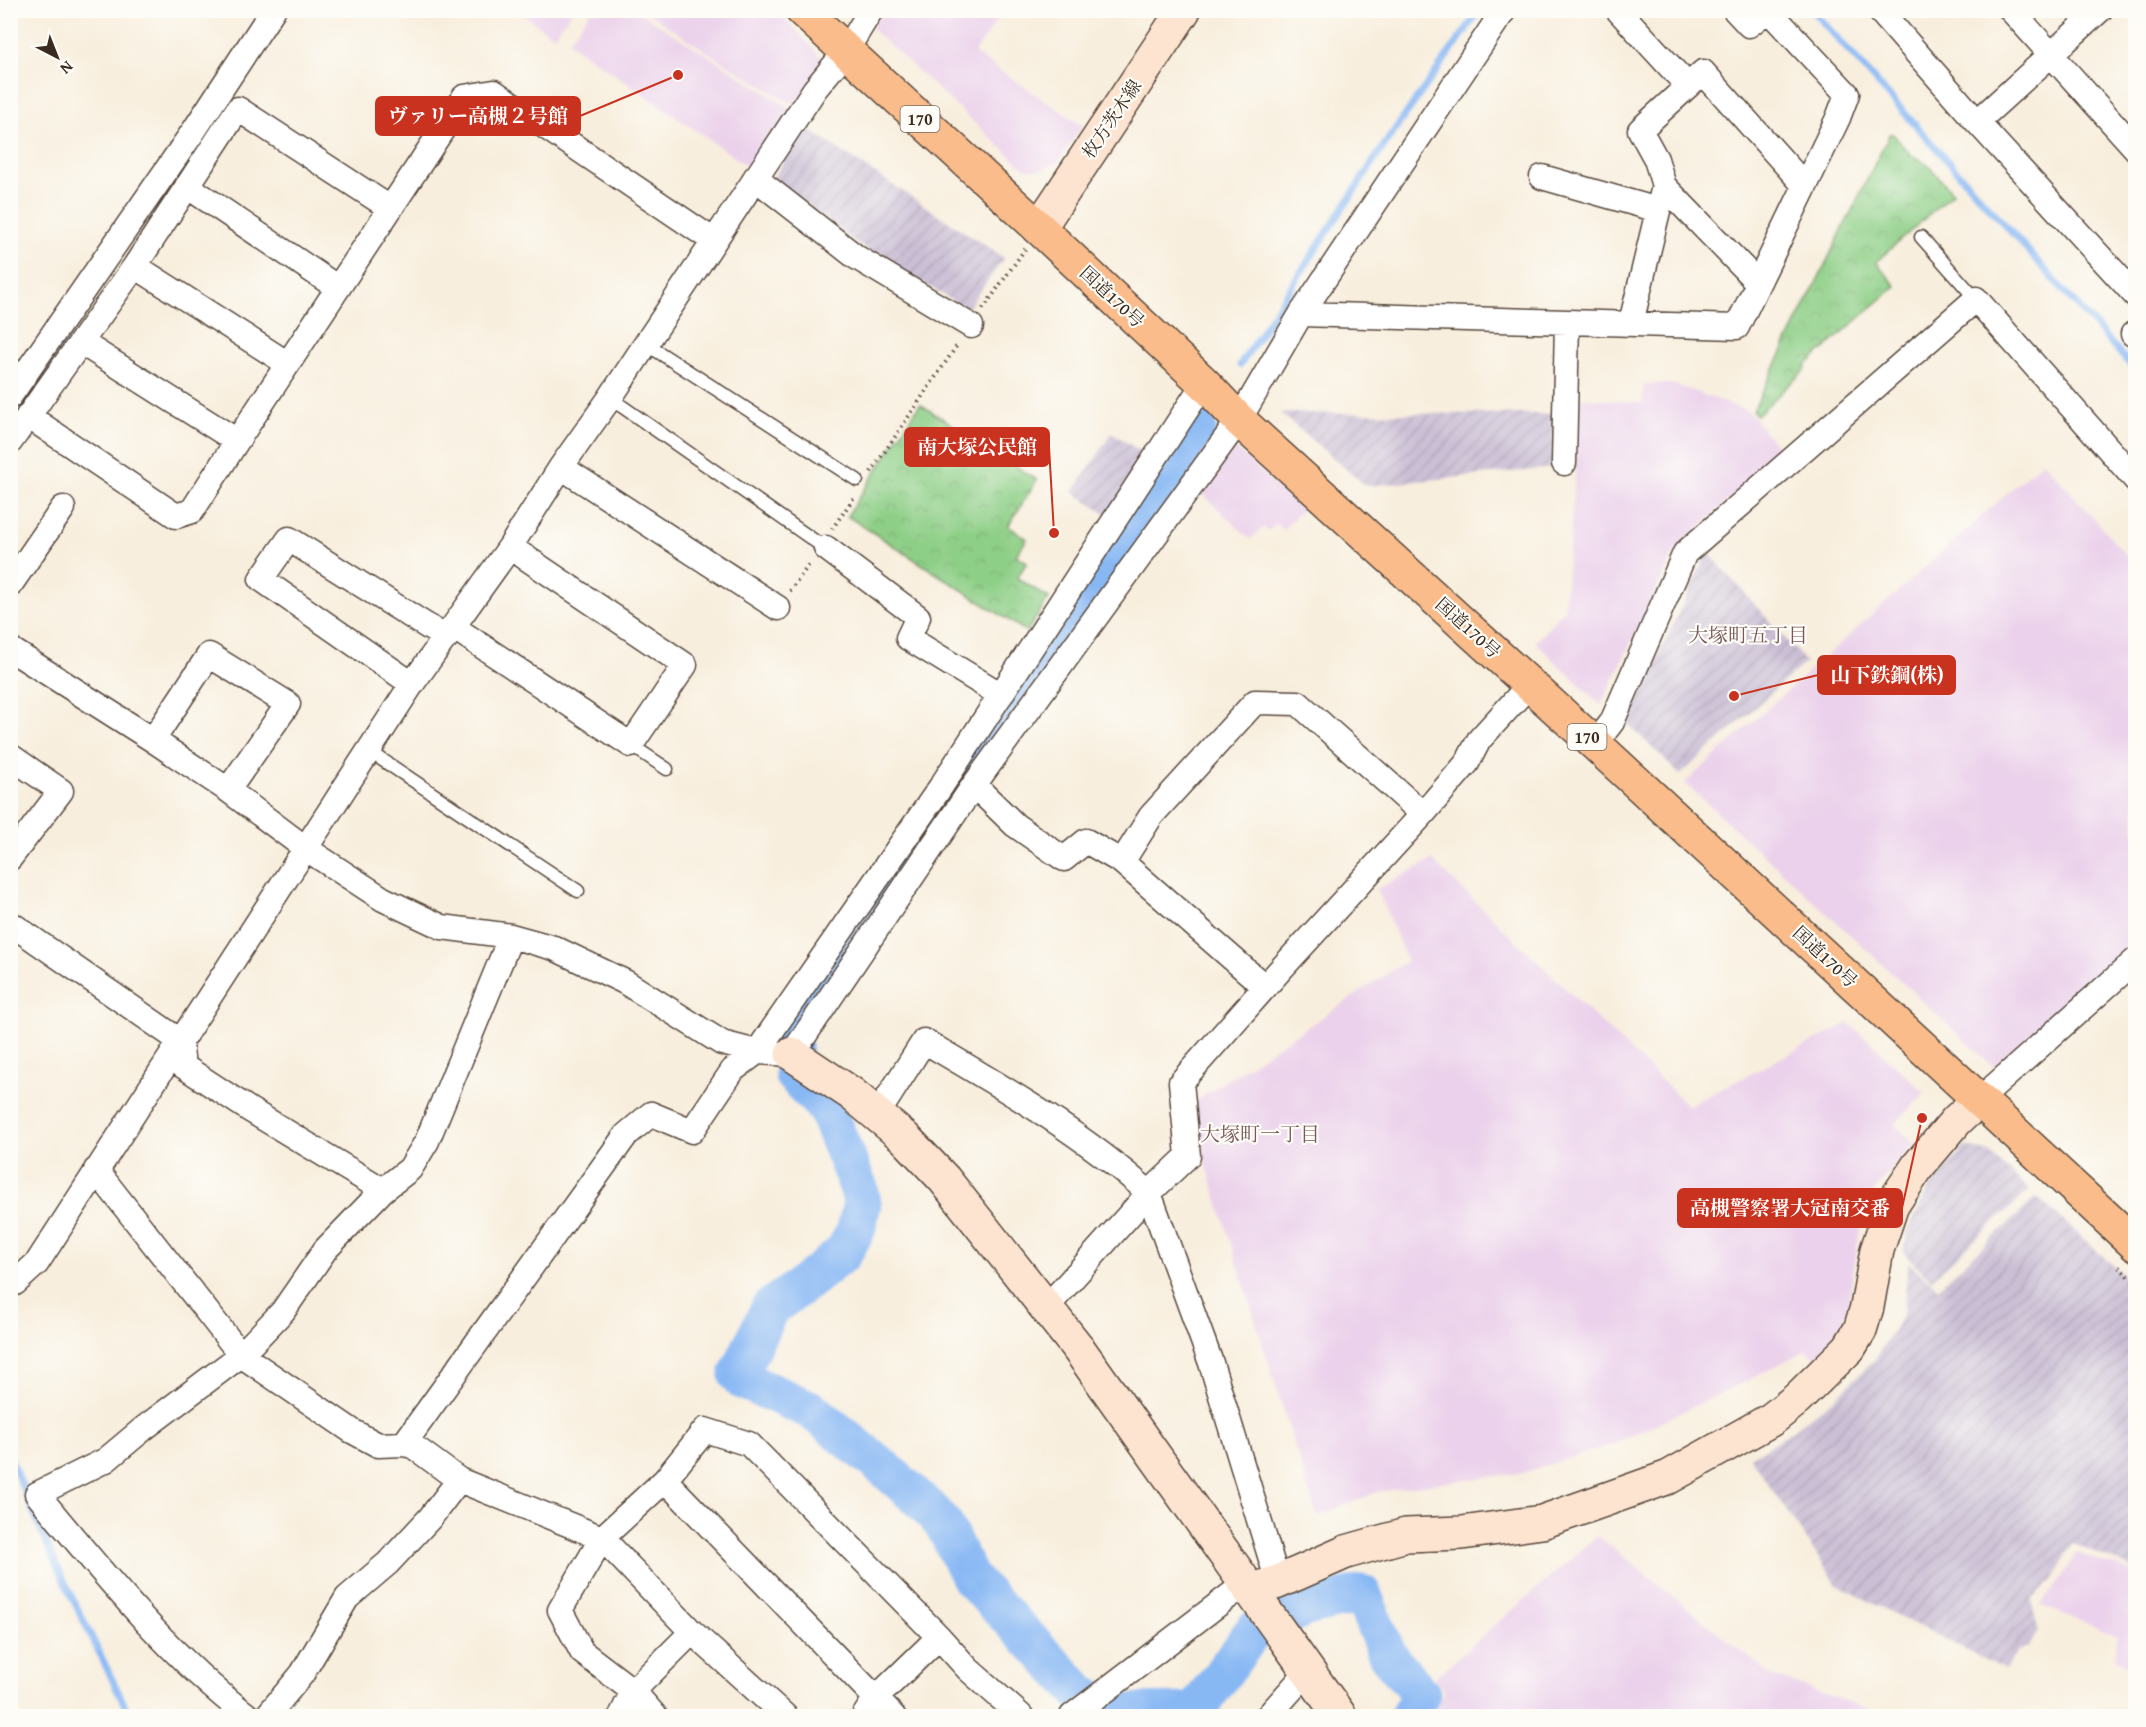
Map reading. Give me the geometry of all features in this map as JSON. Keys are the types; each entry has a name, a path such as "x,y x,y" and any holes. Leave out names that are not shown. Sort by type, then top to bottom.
{"highway":[{"name":"国道170号","path":"802,10 1039,228 1204,383 1239,420 1530,684 2136,1245"}],"street":[{"path":"10,396 195,129 273,10"},
{"path":"15,1283 37,1263 412,684 510,547 815,88 846,51 871,10"},
{"name":"枚方茨木線","path":"1039,228 1184,10"},
{"path":"792,1054 974,785 1239,420 1301,314 1504,10"},
{"path":"1618,10 1688,87"},
{"path":"1301,314 1737,327 1838,118 1847,94 1768,10 1749,25 1736,10"},
{"path":"1879,10 1977,122 2136,296"},
{"path":"2011,10 2136,149"},
{"path":"1977,122 2100,10"},
{"path":"1758,283 1664,186 1656,159 1640,130 1703,72 1805,186"},
{"path":"28,416 176,516 192,511 464,97 494,92 714,241"},
{"path":"10,442 135,266 238,109 390,208"},
{"path":"1542,177 1658,210"},
{"path":"755,178 856,257 971,326"},
{"path":"187,186 338,288"},
{"path":"1631,323 1664,186"},
{"path":"135,266 288,364"},
{"path":"1595,744 1612,722 1685,553 1976,299 2136,480"},
{"path":"1564,463 1568,322"},
{"path":"82,343 237,441"},
{"path":"404,1444 626,1135 651,1114 692,1131 733,1071 757,1052 940,788 1204,383"},
{"path":"561,467 778,608"},
{"path":"10,585 63,508"},
{"path":"412,684 261,579 289,539 450,633 631,745 685,664 510,547"},
{"path":"824,547 918,617 908,638 1001,695"},
{"path":"10,649 228,790 305,848 383,899 442,927 511,936 554,948 625,982 722,1043 757,1052 792,1054 852,1094 905,1138 944,1179 1078,1348 1264,1586 1307,1672 1340,1716"},
{"path":"153,740 209,655 288,704 228,790"},
{"path":"1046,1308 1149,1193 1188,1156 1181,1082 1423,814 1467,763 1479,740 1530,684"},
{"path":"1122,862 1151,816 1255,702 1298,703 1423,814"},
{"path":"10,756 61,791 10,858"},
{"path":"974,785 1016,825 1064,859 1086,841 1122,862 1265,987"},
{"path":"10,923 180,1041 183,1066 250,1110 383,1190"},
{"path":"248,1716 216,1692 152,1628 37,1494 106,1460 241,1355 283,1311 326,1250 383,1190 410,1169 427,1141 511,936"},
{"path":"1077,1713 1233,1593 1264,1586 1346,1552 1406,1535 1462,1533 1542,1522 1669,1477 1772,1419 1797,1400 1849,1348 1860,1330 1867,1307 1877,1250 1892,1205 1918,1166 1957,1120 2136,960"},
{"path":"877,1115 924,1041 1036,1107 1128,1174 1149,1193 1211,1363 1264,1586"},
{"path":"96,1170 241,1355 352,1431 378,1445 413,1446 459,1480 602,1538 692,1632 785,1716"},
{"path":"655,1716 633,1691 582,1652 560,1610 602,1538 665,1480 705,1430 749,1444 968,1669 1022,1716"},
{"path":"267,1716 302,1674 347,1598 388,1563 430,1518 459,1480"},
{"path":"665,1480 870,1708 893,1716"},
{"path":"621,1716 633,1691 692,1632"},
{"path":"870,1708 939,1637"},
{"path":"1268,1716 1307,1672"}],"lane":[{"path":"1921,237 1976,299"},
{"path":"646,344 861,483"},
{"path":"610,398 824,547"},
{"path":"631,745 667,768"},
{"path":"369,751 578,891"}],"path":[{"path":"778,608 824,547 861,483 1039,228"}],"shaded area":[{"path":"517,11 572,11 554,36"},
{"path":"591,11 637,11 792,109 750,168 568,42"},
{"path":"645,11 778,11 825,62 794,105"},
{"path":"883,11 1003,11 974,53 1083,126 1058,162 1042,170 1025,169 871,28"},
{"path":"806,128 1004,258 967,309 859,245 773,178"},
{"path":"1644,384 1673,384 1748,411 1781,451 1676,549 1601,705 1535,642 1564,610 1577,450 1576,397 1642,403"},
{"path":"1280,413 1554,414 1553,468 1366,486"},
{"path":"1112,433 1151,458 1113,519 1073,492"},
{"path":"1229,442 1302,510 1283,530 1276,524 1268,531 1264,527 1250,539 1194,486"},
{"path":"2043,461 2135,565 2135,942 1994,1067 1685,783"},
{"path":"1708,552 1806,662 1680,775 1626,722"},
{"path":"1432,860 1688,1106 1849,1023 1925,1093 1894,1124 1914,1144 1875,1190 1864,1216 1849,1302 1840,1331 1825,1355 1814,1358 1806,1350 1749,1380 1611,1445 1522,1473 1377,1492 1317,1517 1188,1106 1407,961 1377,889"},
{"path":"1965,1146 1989,1153 2030,1190 1931,1280 1903,1252 1907,1232 1928,1189"},
{"path":"2037,1197 2135,1285 2135,1570 2073,1544 2052,1580 2031,1600 2039,1632 2028,1647 2017,1651 2005,1670 1837,1585 1750,1457 1777,1442 1834,1399 1874,1360 1903,1315 1908,1262 1938,1288"},
{"path":"1598,1536 1772,1676 1888,1716 1433,1716 1445,1692 1435,1677"},
{"path":"2077,1553 2135,1573 2135,1667 2116,1659 2117,1636 2041,1605"}],"green space":[{"path":"1890,133 1911,155 1926,163 1953,193 1876,262 1896,286 1805,366 1806,369 1757,415 1753,411"},
{"path":"920,404 1037,480 1008,526 1027,539 1016,555 1027,562 1017,578 1049,598 1027,632 847,516"}],"waterway":[{"path":"1240,365 1389,138 1480,10"},
{"path":"1812,10 2136,371"},
{"path":"10,421 80,315"},
{"path":"1197,428 1158,490 791,1032 794,1075 826,1108 859,1189 862,1203 856,1230 843,1253 770,1308 738,1375 742,1380 811,1410 885,1469 928,1507 944,1525 970,1578 1083,1695 1122,1713 1195,1712 1254,1630 1306,1607 1362,1594 1388,1656 1421,1694 1409,1716"},
{"path":"10,1458 54,1560 130,1716"}],"place":[{"name":"ヴァリー高槻２号館","path":"678,75"},
{"name":"南大塚公民館","path":"1054,533"},
{"name":"山下鉄鋼(株)","path":"1734,696"},
{"name":"高槻警察署大冠南交番","path":"1922,1118"}],"district":[{"name":"大塚町五丁目","path":"1748,635"},
{"name":"大塚町一丁目","path":"1260,1134"}]}
